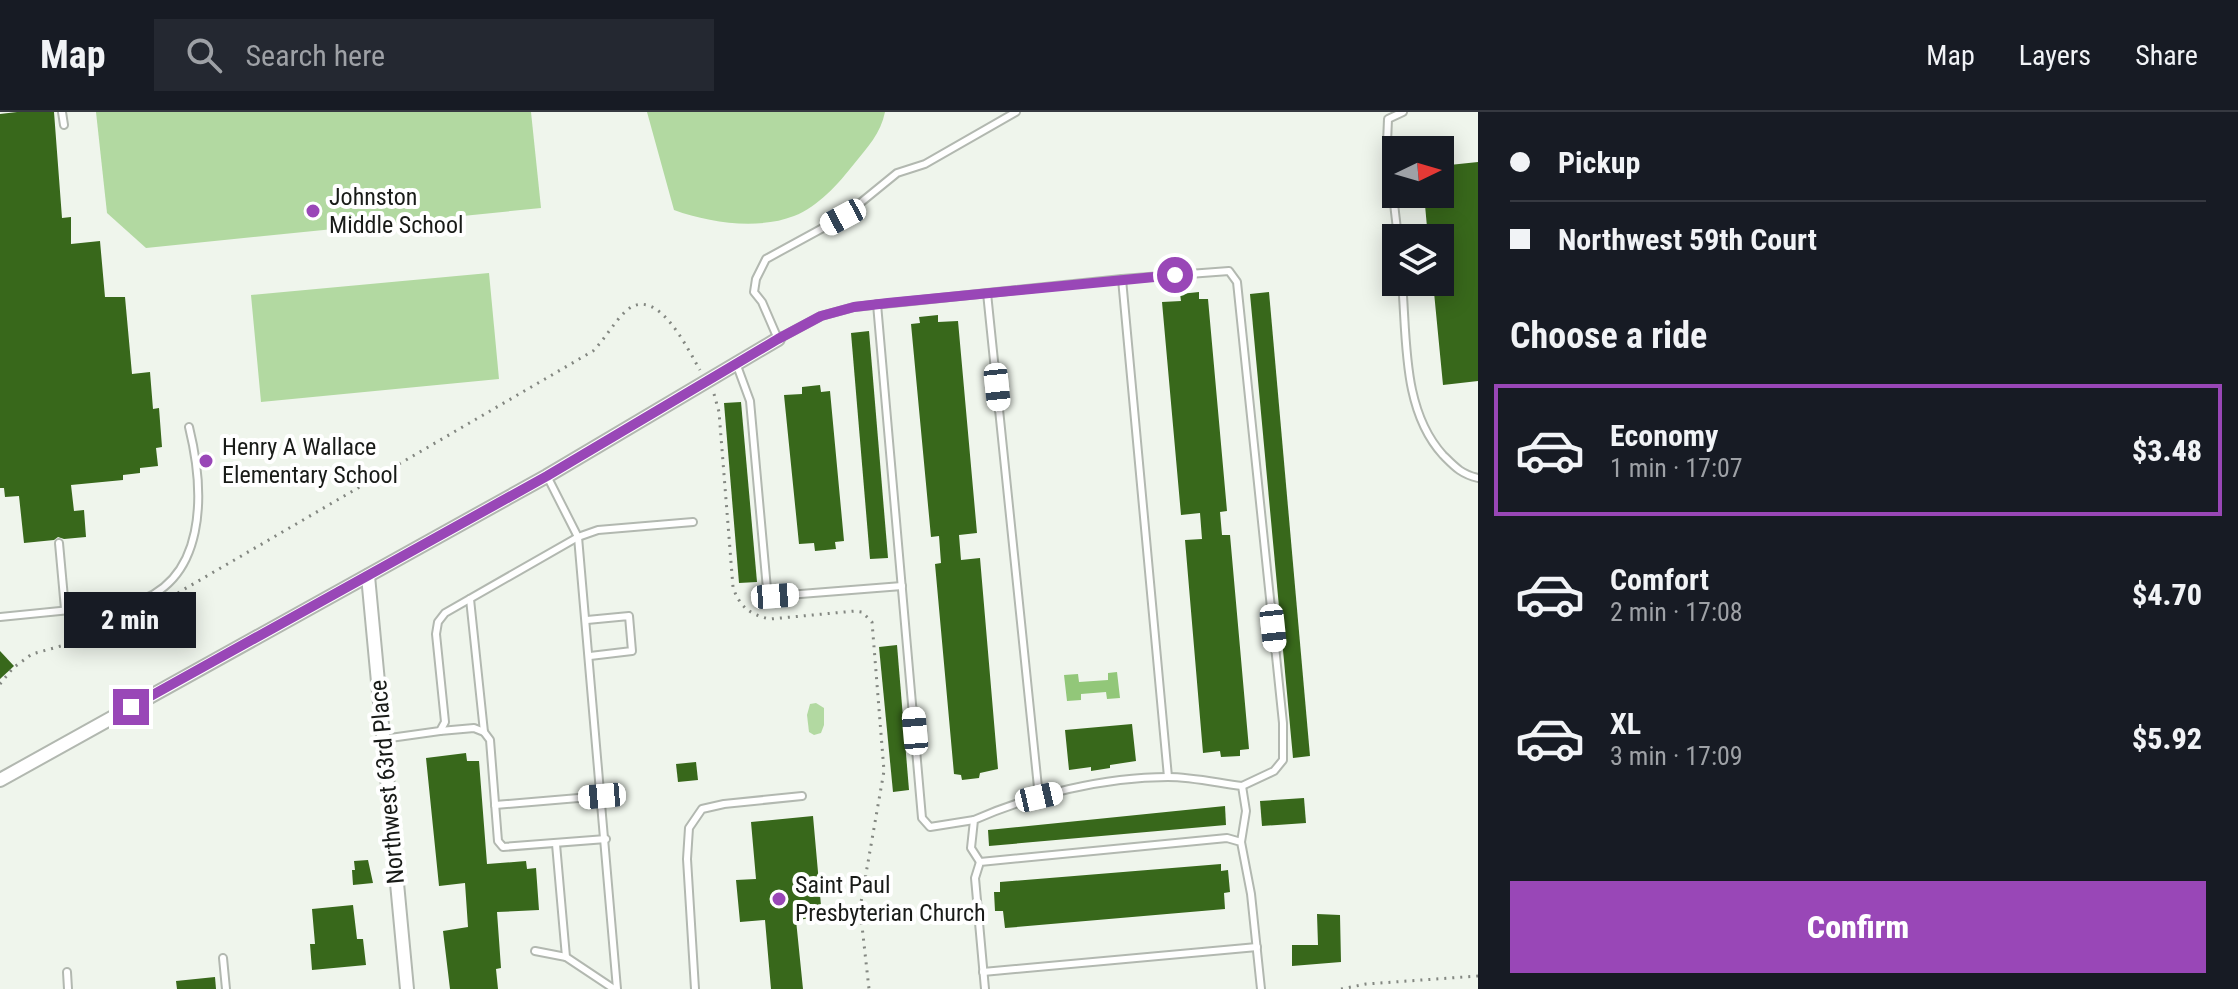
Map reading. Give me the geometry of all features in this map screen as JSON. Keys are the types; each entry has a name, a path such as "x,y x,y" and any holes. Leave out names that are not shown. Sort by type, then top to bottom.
{"street":[{"path":"0,780 547,476 778,339"},
{"name":"Northwest 63rd Place","path":"368,576 407,989"}],"lane":[{"path":"62,112 64,125"},
{"path":"877,304 922,818 930,827 974,820 1010,804 1039,797 1100,784 1168,777 1242,786 1274,771 1283,760 1283,723 1237,282 1229,271 877,304 821,316 778,339 762,302 753,292 766,259 843,217 897,173 925,164 1016,112"},
{"path":"1396,224 1387,143 1388,119 1403,112"},
{"path":"1122,279 1168,777"},
{"path":"987,293 1039,797"},
{"path":"1403,296 1412,394 1419,420 1431,441 1461,474 1478,478"},
{"path":"736,363 750,401 767,589 775,596 902,586"},
{"path":"0,617 130,604 149,599 170,585 182,569 194,539 197,510 189,427"},
{"path":"547,476 578,537 606,839 616,989"},
{"path":"440,731 445,722 436,634 438,622 445,613 578,537 598,530 693,522"},
{"path":"59,543 65,609"},
{"path":"470,599 484,732 490,740 498,841 503,847 606,839"},
{"path":"587,620 629,616 632,651 590,656"},
{"path":"383,739 474,728 484,732"},
{"path":"1242,786 1246,811 1241,842 1251,894 1261,989"},
{"path":"495,805 602,796"},
{"path":"695,989 687,859 689,828 702,809 802,796"},
{"path":"974,820 971,848 980,862"},
{"path":"980,862 1227,838 1241,842"},
{"path":"556,844 566,957"},
{"path":"980,862 975,878 985,989"},
{"path":"983,972 1257,947"},
{"path":"535,951 566,957 616,989"},
{"path":"223,958 226,989"},
{"path":"67,972 68,989"}],"path":[{"path":"0,684 13,668 32,654 67,646 128,622 593,351 626,311 634,306 657,308 666,315 694,359"},
{"path":"707,381 717,398 733,587 742,605 758,617 770,619 855,611 862,612 872,622 884,771 860,908 869,989"},
{"path":"1341,989 1366,984 1478,976"}],"shaded area":[{"path":"96,112 531,112 541,208 146,248 107,213"},
{"path":"647,112 885,112 868,146 820,201 794,216 750,224 718,221 674,210"},
{"path":"489,273 499,379 261,402 251,295"},
{"path":"1117,672 1120,698 1107,699 1106,692 1081,694 1081,700 1067,701 1064,675 1078,674 1079,682 1108,680 1108,673"},
{"path":"816,703 824,708 824,725 821,733 814,735 809,732 807,715 810,704"}],"building":[{"name":"Henry A Wallace Elementary School","path":"54,112 62,218 71,217 71,244 100,241 105,297 125,297 132,374 150,372 153,409 159,408 162,447 156,448 158,466 140,468 140,473 123,475 123,480 71,485 74,511 84,510 86,537 58,537 24,543 19,496 5,497 4,488 0,488 0,114"},
{"path":"1478,162 1478,381 1443,385 1434,296 1454,296 1454,224 1427,224 1425,208 1454,208 1454,165"},
{"path":"1199,292 1199,299 1208,299 1227,511 1220,512 1222,535 1230,535 1249,749 1240,750 1240,756 1221,757 1220,751 1203,753 1185,540 1202,539 1200,513 1181,515 1162,302 1181,301 1180,294"},
{"path":"1269,292 1310,756 1293,758 1250,294"},
{"path":"938,315 938,322 958,321 977,533 959,535 961,560 980,558 998,769 980,773 979,778 962,780 961,775 954,774 935,564 941,563 939,536 931,537 911,324 920,323 919,317"},
{"path":"869,331 888,558 870,559 851,333"},
{"path":"820,385 821,392 830,391 844,541 835,542 836,549 815,551 814,543 799,544 784,395 802,394 802,387"},
{"path":"741,402 757,582 739,583 724,403"},
{"path":"897,645 909,790 893,792 879,647"},
{"path":"0,651 14,666 0,679"},
{"path":"1132,724 1136,761 1091,771 1091,767 1069,770 1065,730"},
{"path":"466,753 467,761 479,761 487,864 526,861 527,869 536,868 539,910 497,912 501,968 496,969 498,989 450,989 443,931 468,927 465,883 439,886 426,758"},
{"path":"696,762 698,780 678,782 676,764"},
{"path":"1304,798 1306,823 1262,826 1260,801"},
{"path":"1225,806 1226,825 989,846 988,830"},
{"name":"Saint Paul Presbyterian Church","path":"813,816 822,917 796,920 803,989 771,989 765,920 740,922 736,880 756,879 751,822"},
{"path":"368,860 373,883 353,885 354,861"},
{"path":"1221,864 1221,871 1228,870 1230,892 1224,893 1225,909 1005,928 1003,911 995,911 994,892 1000,892 1000,882"},
{"path":"353,905 357,939 363,939 366,965 312,970 310,944 315,944 312,909"},
{"path":"1317,914 1340,915 1341,962 1292,966 1292,945 1318,945"},
{"path":"215,977 216,989 177,989 176,981"}],"place":[{"name":"Johnston Middle School","path":"313,211"},
{"name":"Henry A Wallace Elementary School","path":"206,461"},
{"name":"Saint Paul Presbyterian Church","path":"779,899"}],"route":[{"path":"131,707 547,476 821,316 854,307 888,303 1175,275"}]}
